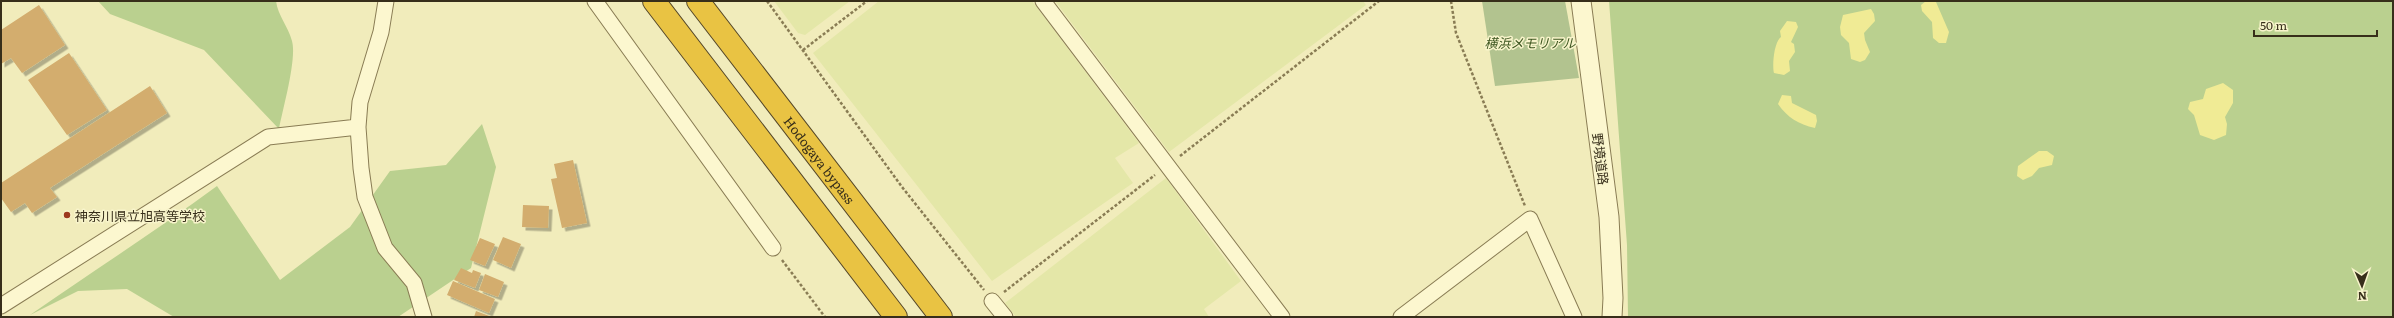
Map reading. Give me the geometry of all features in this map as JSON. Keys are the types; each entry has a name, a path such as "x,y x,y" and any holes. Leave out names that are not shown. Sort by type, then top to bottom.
{"highway":[{"path":"654,1 896,317"},
{"name":"Hodogaya bypass","path":"698,1 941,317"}],"street":[{"path":"386,1 381,32 360,102 358,127 365,197 385,248 414,284 424,317"},
{"path":"595,1 774,248"},
{"path":"1044,1 1282,317"},
{"name":"野境道路","path":"1582,1 1609,217 1613,298 1612,317"},
{"path":"1,306 268,137 358,127"},
{"path":"1401,317 1530,219 1574,317"},
{"path":"992,301 1005,317"}],"path":[{"path":"767,1 902,187 992,301 1377,2"},
{"path":"804,50 867,1"},
{"path":"1450,1 1456,33 1530,219"},
{"path":"774,248 825,317"}],"green space":[{"path":"98,1 276,1 292,41 293,49 291,71 279,129 204,50 110,14"},
{"path":"774,1 850,1 805,35 798,33"},
{"path":"879,1 1032,1 1139,143 1115,158 1133,183 992,281 813,53"},
{"path":"1055,1 1363,1 1366,5 1169,152"},
{"name":"横浜メモリアル","path":"1482,1 1565,1 1579,78 1495,86"},
{"path":"1609,1 2393,1 2393,317 1628,317 1627,245"},
{"path":"482,124 496,167 471,268 398,317 174,317 127,289 78,291 30,315 217,186 280,280 350,227 390,171 446,165"},
{"path":"1166,178 1241,281 1204,309 1209,317 1016,317 1005,303"}],"sand":[{"path":"1926,1 1936,2 1949,32 1946,43 1939,43 1933,38 1932,22 1922,11 1921,5"},
{"path":"1871,9 1874,14 1875,21 1864,33 1870,52 1865,60 1860,62 1851,59 1849,43 1841,35 1840,27 1843,15"},
{"path":"1787,21 1796,22 1798,27 1791,42 1794,44 1795,52 1789,61 1790,71 1784,75 1774,73 1773,60 1775,49 1781,37 1780,31"},
{"path":"2223,83 2233,90 2233,103 2225,117 2227,124 2226,135 2214,140 2200,135 2194,115 2188,109 2190,102 2203,99 2206,89"},
{"path":"1782,95 1791,96 1792,103 1816,115 1817,121 1815,128 1803,125 1786,113 1778,104"},
{"path":"2039,151 2047,151 2054,156 2052,165 2039,168 2032,176 2023,180 2017,176 2018,166"}],"building":[{"path":"39,5 65,45 22,73 11,58 1,64 1,30"},
{"path":"69,53 107,110 67,135 28,80"},
{"path":"150,86 167,113 50,188 57,197 32,213 25,203 11,212 1,198 1,183"},
{"path":"573,160 587,223 562,228 551,179 557,178 554,164"},
{"path":"523,205 549,206 548,228 522,227"},
{"path":"503,237 521,244 511,268 493,260"},
{"path":"480,238 495,244 485,266 470,260"},
{"path":"461,268 472,273 473,270 481,273 475,288 454,280"},
{"path":"485,274 504,282 498,297 479,290"},
{"path":"453,281 495,299 489,313 447,295"},
{"path":"476,311 492,317 474,317"}],"place":[{"name":"神奈川県立旭高等学校","path":"67,215"}]}
